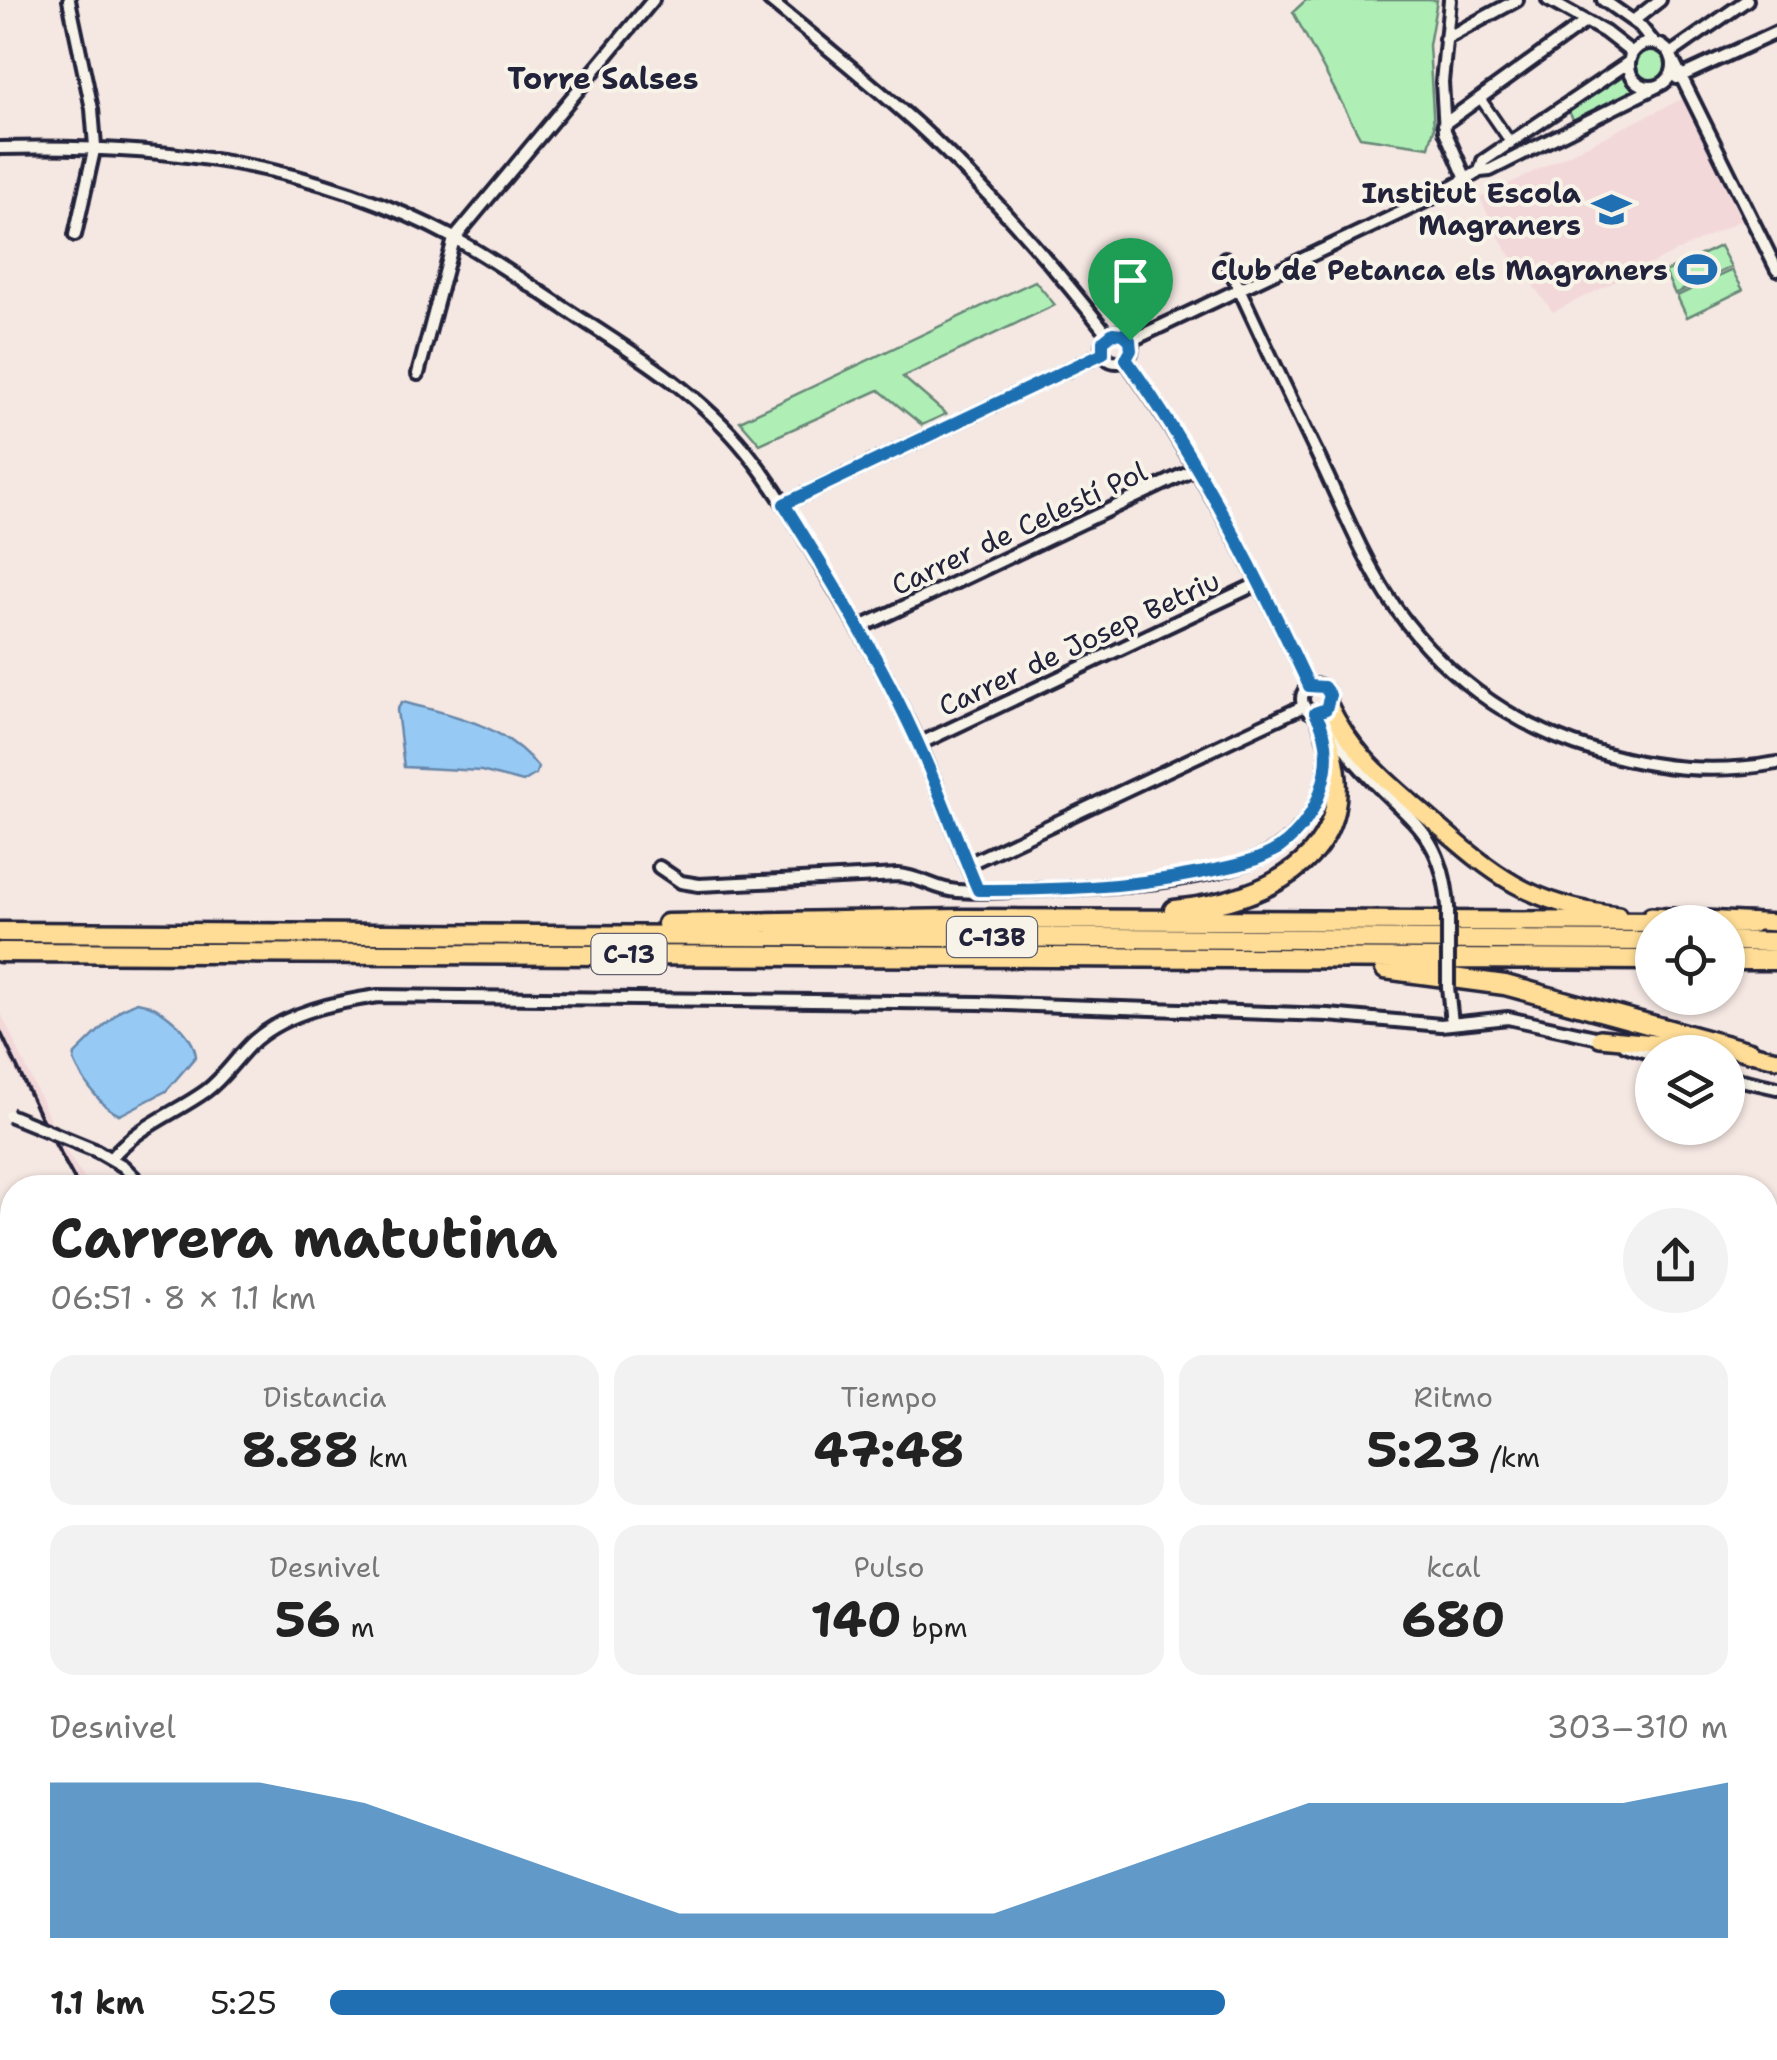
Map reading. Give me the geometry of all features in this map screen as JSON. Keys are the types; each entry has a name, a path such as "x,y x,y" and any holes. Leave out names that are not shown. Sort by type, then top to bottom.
{"highway":[{"path":"1322,710 1371,768 1470,856 1521,889 1564,906 1600,913 1722,917 1752,923"},
{"path":"870,920 904,914 1156,912 1211,905 1251,894 1302,865 1328,830 1338,788 1327,736"},
{"name":"C-13","path":"0,932 332,934 376,926 870,920 1635,922"},
{"path":"1745,923 1777,923"},
{"name":"C-13B","path":"332,934 1635,941"},
{"path":"1745,941 1777,942"},
{"name":"C-13","path":"0,952 1211,957 1231,964 1384,969 1473,978 1777,1059"},
{"path":"1211,957 1635,960"},
{"path":"1745,960 1777,960"},
{"path":"1600,1038 1750,1052"}],"street":[{"path":"69,0 92,110 95,146 75,235"},
{"path":"418,374 454,238 653,0"},
{"path":"770,0 958,164 1033,243 1108,335"},
{"path":"1450,0 1442,82 1444,124 1466,180"},
{"path":"1445,39 1516,0"},
{"path":"1548,0 1631,57 1632,76 1638,84 1660,85 1672,73 1671,56"},
{"path":"1603,0 1671,56 1777,270"},
{"path":"1671,56 1747,0"},
{"path":"1633,21 1659,1"},
{"path":"1444,124 1585,22"},
{"path":"1130,340 1777,32"},
{"path":"1480,171 1482,160 1631,57 1640,46 1654,43"},
{"path":"1480,98 1511,142"},
{"path":"1564,104 1568,119 1578,127"},
{"path":"0,148 95,146 205,156 278,170 367,198 454,238 680,386 746,451 784,504 859,628 919,744 978,890"},
{"path":"1225,258 1374,574 1414,631 1454,673 1522,722 1606,754 1688,769 1777,763"},
{"path":"1108,335 1123,334 1130,340 1131,350 1126,359"},
{"path":"1108,335 1102,345 1103,353 1113,361 1126,359"},
{"path":"784,504 1103,353"},
{"path":"1126,359 1197,468 1309,686"},
{"name":"Carrer de Celestí Pol","path":"859,628 1197,468"},
{"name":"Carrer de Josep Betriu","path":"919,744 1259,583"},
{"path":"1304,706 1302,695 1309,686"},
{"path":"659,868 680,882 699,886 898,875 925,879 951,890 978,890 1135,886 1232,866 1264,855 1289,839 1312,811 1326,768 1327,736 1322,710 1330,695 1324,687 1309,686"},
{"path":"968,864 1304,706 1322,710 1356,763 1430,842 1446,875 1452,1023"},
{"path":"112,1158 140,1130 210,1087 272,1029 328,1006 378,996 979,1002 1328,1015 1441,1025 1508,1018 1635,1049"},
{"path":"1745,1081 1777,1088"},
{"path":"5,1114 112,1158 131,1175"}],"shaded area":[{"name":"Institut Escola Magraners","path":"1686,97 1741,220 1553,312 1505,248 1480,198"},
{"path":"0,1011 62,1145 82,1175 70,1175 54,1149 0,1040"}],"green space":[{"path":"1306,0 1437,0 1429,45 1434,129 1429,147 1360,137 1293,12"},
{"path":"1651,48 1663,53 1668,65 1663,77 1651,82 1639,77 1634,65 1639,53"},
{"path":"1623,70 1629,83 1642,92 1580,121 1573,119 1571,105"},
{"name":"Club de Petanca els Magraners","path":"1720,246 1731,267 1675,294 1665,272"},
{"name":"Club de Petanca els Magraners","path":"1732,270 1743,290 1687,317 1677,296"},
{"path":"1035,281 1055,305 903,377 946,414 922,425 879,390 760,444 740,421"}],"water":[{"path":"402,702 494,731 525,753 538,767 536,774 523,782 481,771 404,767 397,710"},
{"path":"137,1002 156,1008 174,1021 189,1038 196,1056 166,1091 120,1115 93,1092 74,1061 75,1054 120,1010"}],"railway":[{"path":"0,1031 72,1175"}],"place":[{"name":"Institut Escola Magraners","path":"1611,209"},
{"name":"Club de Petanca els Magraners","path":"1698,270"}],"district":[{"name":"Torre Salses","path":"603,78"}],"route":[{"path":"1118,332 1130,340 1131,350 1126,359 1224,516 1309,686 1324,687 1330,695 1326,709 1315,713 1327,736 1323,783 1300,829 1279,848 1248,862 1135,886 978,890 895,695 784,504 1103,353 1103,341 1108,335 1118,332"}]}
